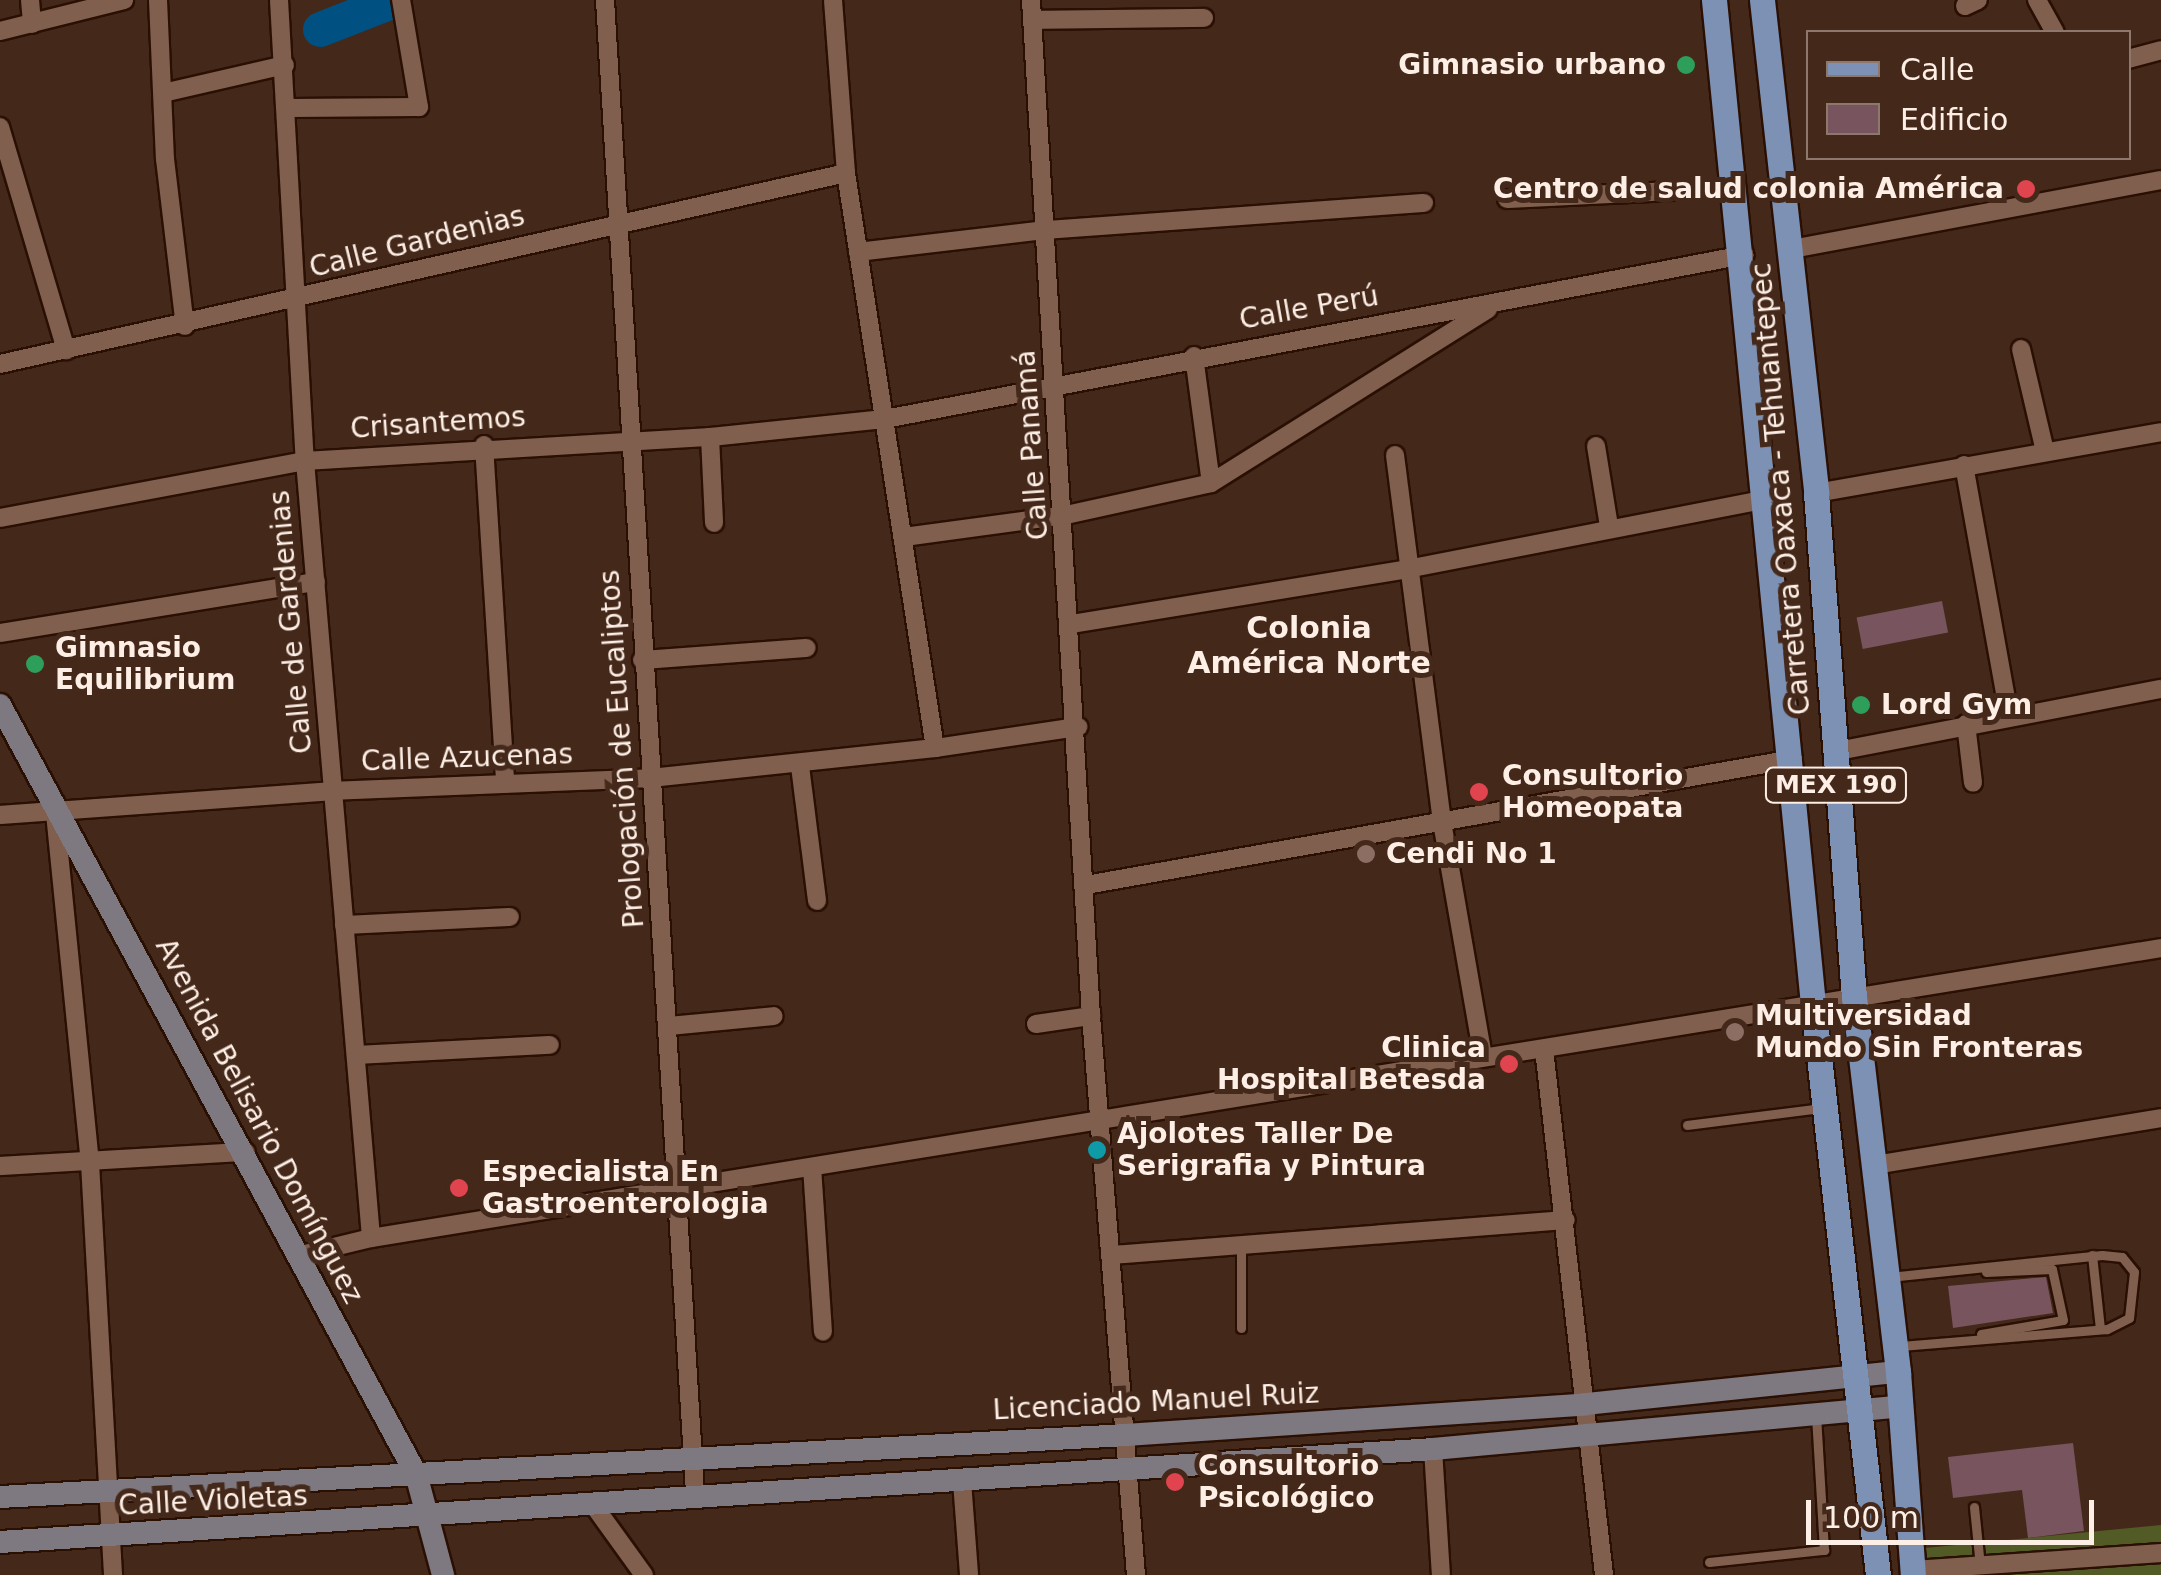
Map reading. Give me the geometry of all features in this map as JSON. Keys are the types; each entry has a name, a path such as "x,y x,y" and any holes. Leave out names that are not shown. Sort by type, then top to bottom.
{"main road":[{"name":"Carretera Oaxaca - Tehuantepec","path":"1714,0 1768,499 1812,1004 1874,1531"},
{"name":"Carretera Oaxaca - Tehuantepec","path":"1762,0 1816,494 1854,997 1902,1406 1906,1573"},
{"path":"1874,1531 1906,1573"},
{"name":"MEX 190","path":"1874,1531 1878,1575"}],"street":[{"path":"30,0 32,24"},
{"path":"0,32 124,0"},
{"path":"158,0 162,94 185,326"},
{"name":"Calle de Gardenias","path":"279,0 289,108 305,460 371,1238"},
{"name":"Prologación de Eucaliptos","path":"605,0 642,660 669,1026 673,1190 695,1494"},
{"path":"833,0 846,173 935,748"},
{"name":"Calle Panamá","path":"1031,0 1066,515 1090,1016 1136,1575"},
{"path":"2037,0 2053,30"},
{"path":"289,108 419,107 402,9"},
{"path":"1032,20 1204,18"},
{"path":"2131,58 2161,50"},
{"path":"162,94 286,65"},
{"path":"0,128 66,350"},
{"name":"Calle Gardenias","path":"0,364 185,326 616,221 846,173"},
{"path":"1792,249 2161,180"},
{"path":"1507,199 1734,188"},
{"path":"858,252 1046,230 1424,203"},
{"name":"Calle Perú","path":"885,420 1054,382 1744,255"},
{"path":"904,536 1066,515 1212,483 1498,303"},
{"path":"2021,349 2045,451"},
{"path":"1194,356 1212,483"},
{"name":"Crisantemos","path":"0,518 305,460 484,446 710,437 885,420"},
{"path":"1816,494 2161,432"},
{"path":"710,437 714,523"},
{"path":"484,446 504,783"},
{"path":"1596,446 1609,526"},
{"path":"1395,455 1442,822 1483,1056"},
{"path":"1964,465 2009,715"},
{"path":"1072,624 1407,569 1609,526 1768,499"},
{"path":"0,633 316,582"},
{"path":"642,660 807,648"},
{"path":"1833,752 2009,715 2161,689"},
{"name":"Avenida Belisario Domínguez","path":"0,705 55,812 246,1152 297,1256 416,1474 443,1575"},
{"path":"1966,724 1973,782"},
{"name":"Calle Azucenas","path":"0,815 332,790 650,778 800,766 1078,727"},
{"path":"1086,886 1793,759"},
{"path":"800,766 817,901"},
{"path":"55,812 90,1163 113,1575"},
{"path":"344,925 510,916"},
{"path":"297,1256 371,1238 2161,948"},
{"path":"669,1026 774,1016"},
{"path":"1036,1024 1090,1016"},
{"path":"356,1055 550,1045"},
{"path":"1544,1049 1604,1575"},
{"path":"1875,1166 2161,1118"},
{"path":"0,1166 246,1152"},
{"path":"812,1167 822,1332"},
{"path":"1111,1256 1566,1220"},
{"name":"Licenciado Manuel Ruiz","path":"416,1474 1126,1435 1586,1404 1856,1376 1897,1359"},
{"path":"430,1518 695,1494 962,1481 1433,1449 1902,1406"},
{"path":"1433,1449 1441,1575"},
{"name":"Calle Violetas","path":"0,1497 416,1474"},
{"path":"962,1481 969,1575"},
{"path":"592,1503 644,1575"},
{"name":"Calle Violetas","path":"0,1542 430,1518"},
{"path":"1906,1573 2161,1552"}],"lane":[{"path":"1687,1125 1825,1108"},
{"path":"1241,1246 1242,1328"},
{"path":"1887,1277 2092,1255 2122,1257 2134,1272 2129,1318 2100,1330 1964,1341"},
{"path":"2092,1255 2100,1330"},
{"path":"1897,1359 2062,1320 2052,1269 1968,1268"},
{"path":"1709,1562 1824,1550 1816,1413"},
{"path":"1974,1507 1980,1568"}],"green space":[{"path":"2161,1525 2161,1575 1928,1575 1925,1548"}],"building":[{"path":"1942,601 1948,632 1863,649 1857,618"},
{"path":"2046,1277 2053,1313 1953,1328 1948,1286"},
{"path":"2073,1443 2084,1531 2028,1538 2022,1490 1953,1498 1948,1457"}],"waterway":[{"path":"320,29 394,0"}],"place":[{"name":"Gimnasio urbano","path":"1686,65"},
{"name":"Centro de salud colonia América","path":"2026,189"},
{"name":"Gimnasio Equilibrium","path":"35,664"},
{"name":"Lord Gym","path":"1861,705"},
{"name":"Consultorio Homeopata","path":"1479,792"},
{"name":"Cendi No 1","path":"1366,854"},
{"name":"Multiversidad Mundo Sin Fronteras","path":"1735,1032"},
{"name":"Clinica Hospital Betesda","path":"1509,1064"},
{"name":"Ajolotes Taller De Serigrafia y Pintura","path":"1097,1150"},
{"name":"Especialista En Gastroenterologia","path":"459,1188"},
{"name":"Consultorio Psicológico","path":"1175,1482"}],"district":[{"name":"Colonia América Norte","path":"1309,645"}]}
